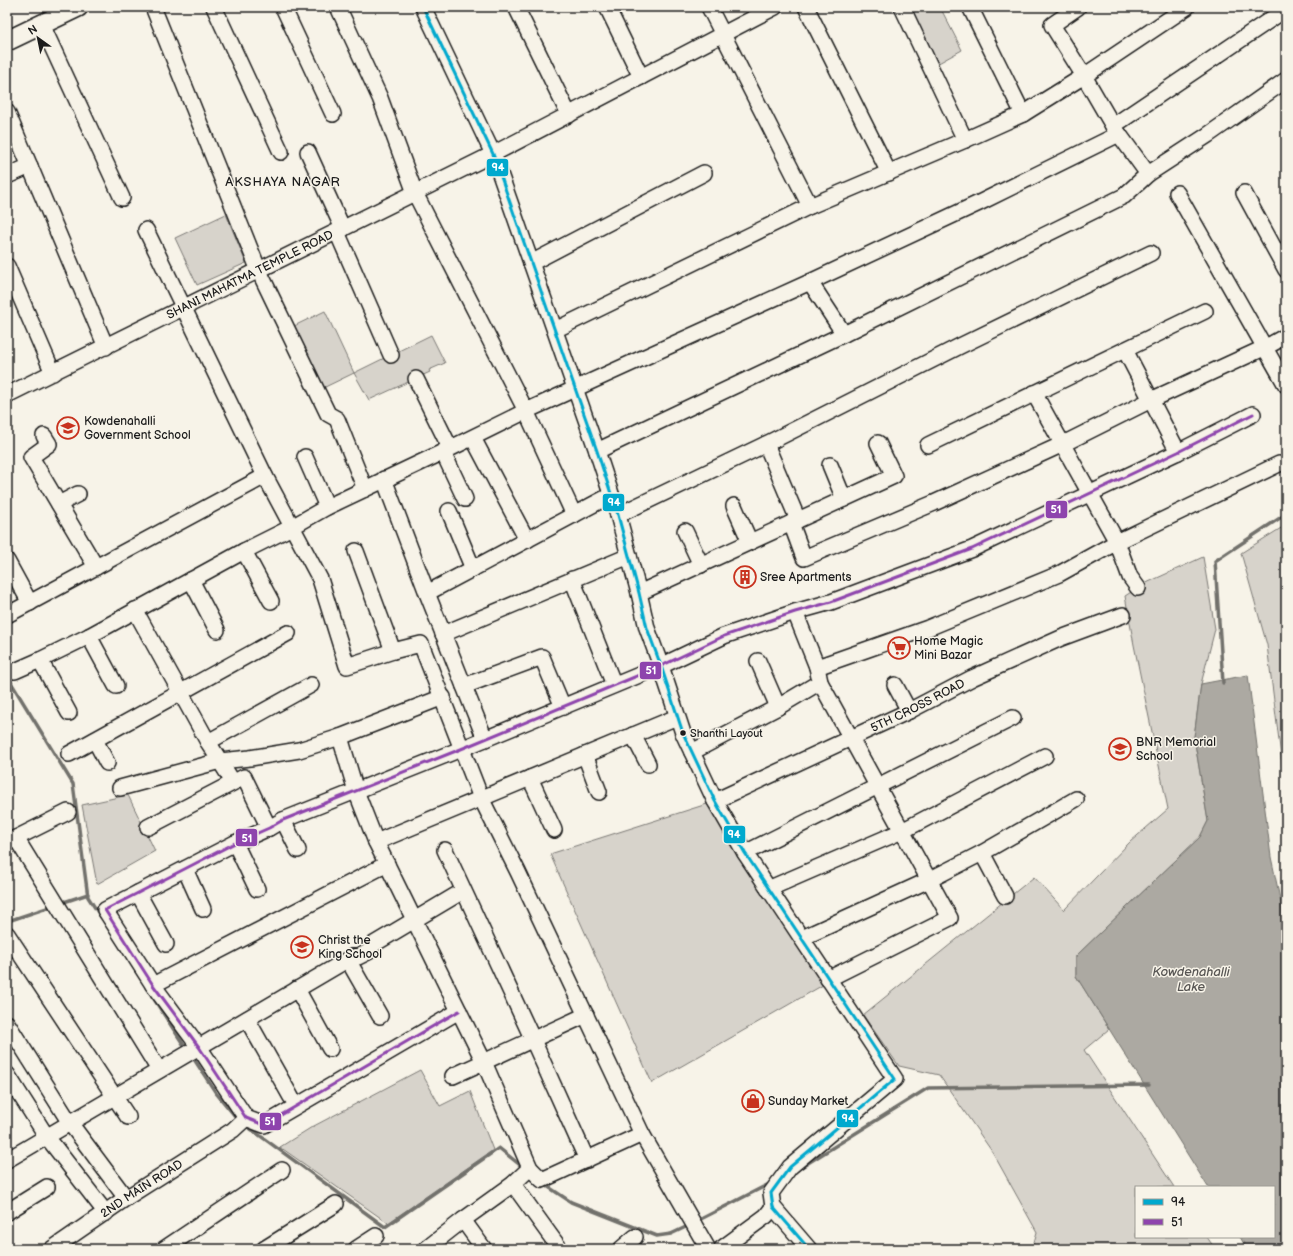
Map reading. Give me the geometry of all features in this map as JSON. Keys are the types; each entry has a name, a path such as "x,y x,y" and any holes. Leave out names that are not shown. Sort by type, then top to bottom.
{"main road":[{"path":"8,39 42,25 66,10"}],"street":[{"path":"153,7 259,271 328,414 337,419 365,489"},
{"path":"214,7 281,152"},
{"path":"283,7 332,114"},
{"path":"338,7 380,98 415,193 526,411 574,515"},
{"path":"423,7 493,154 597,451 618,515 639,593 646,628 662,666 683,733 715,801 745,853 768,890 802,938 895,1079 790,1167 771,1193 773,1207 809,1249"},
{"path":"516,7 569,115"},
{"path":"607,7 641,77"},
{"path":"709,7 810,206"},
{"name":"SHANI MAHATMA TEMPLE ROAD","path":"7,396 493,154 775,7"},
{"path":"806,7 889,173"},
{"path":"902,7 965,140"},
{"path":"970,7 1023,114"},
{"path":"1078,7 1052,25 1116,130 1148,174"},
{"path":"555,330 810,206 1023,114 1084,76 1187,7"},
{"path":"15,670 40,660 89,636 244,551 384,479 473,438 526,411 810,282 979,203 1116,130 1286,9"},
{"path":"42,25 122,198"},
{"path":"597,451 844,334 1124,196 1148,174 1208,135 1286,80"},
{"path":"7,112 106,347"},
{"path":"308,152 391,355"},
{"path":"7,176 30,166"},
{"path":"531,263 704,173"},
{"path":"1177,193 1266,347 1286,385"},
{"path":"1244,194 1286,270"},
{"path":"146,230 265,476 320,579 347,666 393,651 421,644 443,697 461,749 481,798 642,1134 708,1249"},
{"path":"618,515 766,444 960,346 1151,254"},
{"path":"7,266 53,373"},
{"path":"810,282 844,334"},
{"path":"928,445 1205,311"},
{"path":"766,444 795,522 804,558 934,503 1063,444 1151,400 1266,347 1286,336"},
{"path":"1125,350 1178,452"},
{"path":"416,379 447,450 465,499"},
{"path":"1034,394 1116,542 1130,577 1138,588"},
{"path":"459,1011 264,1125 246,1118 196,1049 104,910 283,820 461,749 662,666 724,636 795,612 831,602 972,549 1178,452 1253,414"},
{"path":"44,436 48,444 32,457 96,567"},
{"path":"473,438 527,540"},
{"path":"639,593 894,476 878,443"},
{"path":"305,458 327,507"},
{"path":"817,667 928,628 1059,574 1116,542 1279,464"},
{"path":"830,465 844,499"},
{"path":"7,615 265,476"},
{"path":"384,479 427,594 485,739"},
{"path":"59,504 78,494"},
{"path":"427,594 611,495"},
{"path":"734,506 750,542"},
{"path":"449,511 473,569"},
{"path":"686,531 701,565"},
{"path":"244,551 271,601"},
{"path":"356,551 393,651"},
{"path":"443,634 629,556"},
{"path":"7,561 30,603"},
{"path":"572,579 614,685"},
{"path":"192,580 217,630"},
{"path":"135,610 208,742 233,782"},
{"path":"795,612 817,667 820,682 950,918 828,979"},
{"name":"5TH CROSS ROAD","path":"715,801 851,739 979,675 1061,638 1123,615"},
{"path":"69,754 288,632"},
{"path":"89,636 116,686"},
{"path":"464,686 542,657 563,707"},
{"path":"40,660 69,713"},
{"path":"758,661 778,707"},
{"path":"692,752 778,707 820,682"},
{"path":"208,742 311,685"},
{"path":"895,685 909,711"},
{"path":"120,788 220,761 300,750 340,737 443,697"},
{"path":"376,842 677,717"},
{"path":"745,853 1013,718"},
{"path":"633,735 648,764"},
{"path":"340,737 356,791 376,842 484,1062 530,1168 542,1180 642,1134"},
{"path":"94,740 107,763"},
{"path":"585,755 600,792"},
{"path":"768,890 902,831 1045,756"},
{"path":"148,827 244,776 268,828"},
{"path":"530,778 554,830"},
{"path":"802,938 929,880 982,853 1076,799"},
{"path":"68,812 12,840 159,1070"},
{"path":"283,820 298,850"},
{"path":"235,844 257,889"},
{"path":"445,850 587,1160"},
{"path":"982,853 1005,896"},
{"path":"153,985 387,864"},
{"path":"185,869 203,909"},
{"path":"7,1160 297,989 348,960 368,952 374,944 463,891"},
{"path":"138,893 166,944"},
{"path":"7,934 128,1117"},
{"path":"348,960 380,1016"},
{"path":"297,989 330,1049"},
{"path":"453,1076 586,1015"},
{"path":"247,1019 291,1097"},
{"path":"7,1023 70,1123 126,1198"},
{"path":"7,1074 47,1137 106,1213"},
{"name":"2ND MAIN ROAD","path":"52,1249 126,1198 233,1130 246,1118"},
{"path":"426,1249 513,1184 530,1168"},
{"path":"164,1249 282,1170"},
{"path":"513,1184 560,1249"},
{"path":"7,1212 47,1187"},
{"path":"264,1249 336,1204"},
{"path":"721,1249 766,1216 773,1207"},
{"path":"463,1220 484,1249"},
{"path":"356,1249 376,1236"},
{"path":"621,1249 635,1237"}],"shaded area":[{"path":"910,7 940,7 962,50 935,65"},
{"path":"226,214 246,263 197,285 175,238"},
{"path":"325,311 354,373 323,388 294,326"},
{"path":"431,335 445,363 429,370 430,372 369,400 354,373"},
{"path":"1286,525 1286,796 1267,645 1241,553"},
{"path":"1203,557 1215,629 1201,684 1194,737 1208,821 1200,837 1076,956 1076,976 1109,1029 1084,1050 1173,1186 1135,1186 1135,1238 1208,1238 1215,1249 1032,1249 1037,1232 993,1153 939,1075 899,1066 863,1015 1034,877 1064,910 1130,842 1168,809 1125,596 1142,585"},
{"path":"128,795 155,851 97,884 82,805"},
{"path":"707,804 823,985 652,1083 550,854"},
{"path":"420,1070 440,1106 470,1091 493,1150 388,1223 280,1147 312,1127"}],"water":[{"name":"Kowdenahalli Lake","path":"1248,675 1271,857 1286,927 1286,1249 1247,1249 1241,1238 1275,1238 1275,1186 1207,1186 1076,976 1076,956 1200,837 1208,821 1194,737 1201,684"}],"waterway":[{"path":"1223,683 1215,561 1286,514"},
{"path":"7,676 73,784 88,897 101,917"},
{"path":"61,903 88,894"},
{"path":"7,919 11,920 53,906"},
{"path":"152,996 187,1050"},
{"path":"192,1056 216,1093 239,1121"},
{"path":"800,1168 928,1088 1149,1085"},
{"path":"244,1124 385,1227 499,1148 525,1169"},
{"path":"697,1221 771,1183"},
{"path":"544,1184 571,1202 657,1236 671,1234 690,1225"}],"transit line":[{"name":"94","path":"423,7 493,154 597,451 618,515 647,628 683,733 715,801 745,853 895,1079 790,1167 771,1193 773,1207 809,1249"},
{"name":"51","path":"459,1011 264,1125 246,1118 199,1047 153,985 105,910 283,820 461,749 661,666 724,636 795,612 831,602 972,549 1178,452 1253,414"}],"place":[{"name":"Kowdenahalli Government School","path":"68,428"},
{"name":"Sree Apartments","path":"745,577"},
{"name":"Home Magic Mini Bazar","path":"899,648"},
{"name":"Shanthi Layout","path":"683,733"},
{"name":"BNR Memorial School","path":"1120,749"},
{"name":"Christ the King School","path":"302,947"},
{"name":"Sunday Market","path":"753,1101"}],"district":[{"name":"AKSHAYA NAGAR","path":"283,181"}]}
